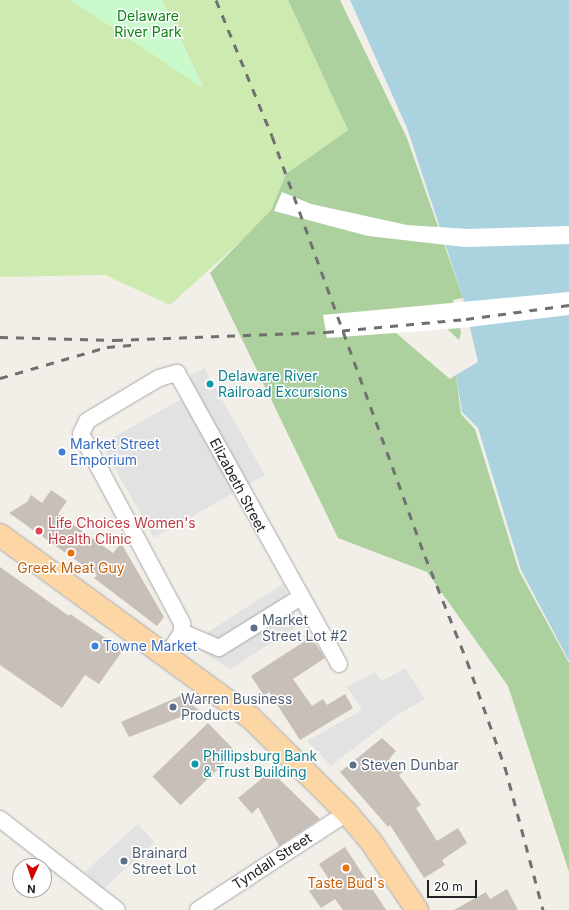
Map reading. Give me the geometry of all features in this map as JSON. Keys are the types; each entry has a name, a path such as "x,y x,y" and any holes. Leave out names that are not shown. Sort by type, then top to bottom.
{"main road":[{"path":"0,535 251,718 347,813 370,840 417,910"}],"street":[{"name":"Elizabeth Street","path":"182,632 182,623 176,610 84,444 80,434 88,421 160,378 177,373 339,664"},
{"path":"166,657 182,632 219,648 301,597"},
{"name":"Tyndall Street","path":"198,910 347,813"},
{"path":"0,819 117,910"}],"green space":[{"path":"0,0 71,0 203,87 162,0 288,0 348,130 286,174 271,210 242,240 170,305 105,275 0,277"},
{"name":"Delaware River Park","path":"71,0 162,0 203,88"},
{"path":"288,0 340,0 407,138 463,298 453,300 461,333 459,340 422,305 396,333 450,379 456,375 461,414 475,429 519,571 569,663 569,872 508,686 427,572 338,538 210,273 271,210 286,174 348,130"}],"shaded area":[{"path":"204,368 265,475 154,538 101,444 182,399 174,385"},
{"name":"Market Street Lot #2","path":"283,584 299,625 230,669 201,651 208,632"},
{"path":"405,668 425,699 397,715 331,766 307,741 362,710 347,687 375,672 382,681"},
{"name":"Brainard Street Lot","path":"138,824 155,843 102,890 85,872"}],"water":[{"path":"350,0 569,0 569,661 521,570 478,428 462,412 456,375 478,362 463,298 407,128"}],"pier":[{"path":"282,192 311,204 407,225 468,229 569,226 569,244 465,247 368,236 274,211"},
{"path":"569,292 569,315 461,328 327,338 323,315"}],"building":[{"path":"51,490 67,501 58,514 113,553 121,543 164,617 157,626 94,578 97,575 9,513 27,502 31,495 42,503"},
{"path":"0,567 69,616 70,614 123,650 99,684 85,675 62,708 0,665"},
{"path":"311,637 325,658 293,679 312,706 323,699 327,705 345,694 353,708 300,740 269,692 264,696 251,676"},
{"path":"180,696 199,710 129,737 121,722"},
{"name":"Phillipsburg Bank & Trust Building","path":"208,723 236,752 180,805 153,776"},
{"path":"382,738 396,751 389,759 403,772 399,775 421,805 416,808 437,841 458,828 467,843 442,860 445,865 424,878 390,825 388,827 340,772"},
{"path":"271,771 320,819 279,846 258,807 252,814 238,798"},
{"path":"345,847 386,910 343,910 335,899 321,908 309,891 328,878 319,864"},
{"path":"507,889 518,910 454,910 486,892 490,899"}],"railway":[{"path":"216,0 272,136 425,556 467,661 505,767 543,910"},
{"path":"0,337 115,340 326,332 466,319 569,305"},
{"path":"0,378 107,347 139,344"}],"place":[{"name":"Delaware River Railroad Excursions","path":"210,384"},
{"name":"Market Street Emporium","path":"62,452"},
{"name":"Life Choices Women's Health Clinic","path":"39,531"},
{"name":"Greek Meat Guy","path":"71,553"},
{"name":"Market Street Lot #2","path":"254,628"},
{"name":"Towne Market","path":"95,646"},
{"name":"Warren Business Products","path":"173,707"},
{"name":"Phillipsburg Bank & Trust Building","path":"195,764"},
{"name":"Steven Dunbar","path":"353,765"},
{"name":"Brainard Street Lot","path":"124,861"},
{"name":"Taste Bud's","path":"346,868"}]}
